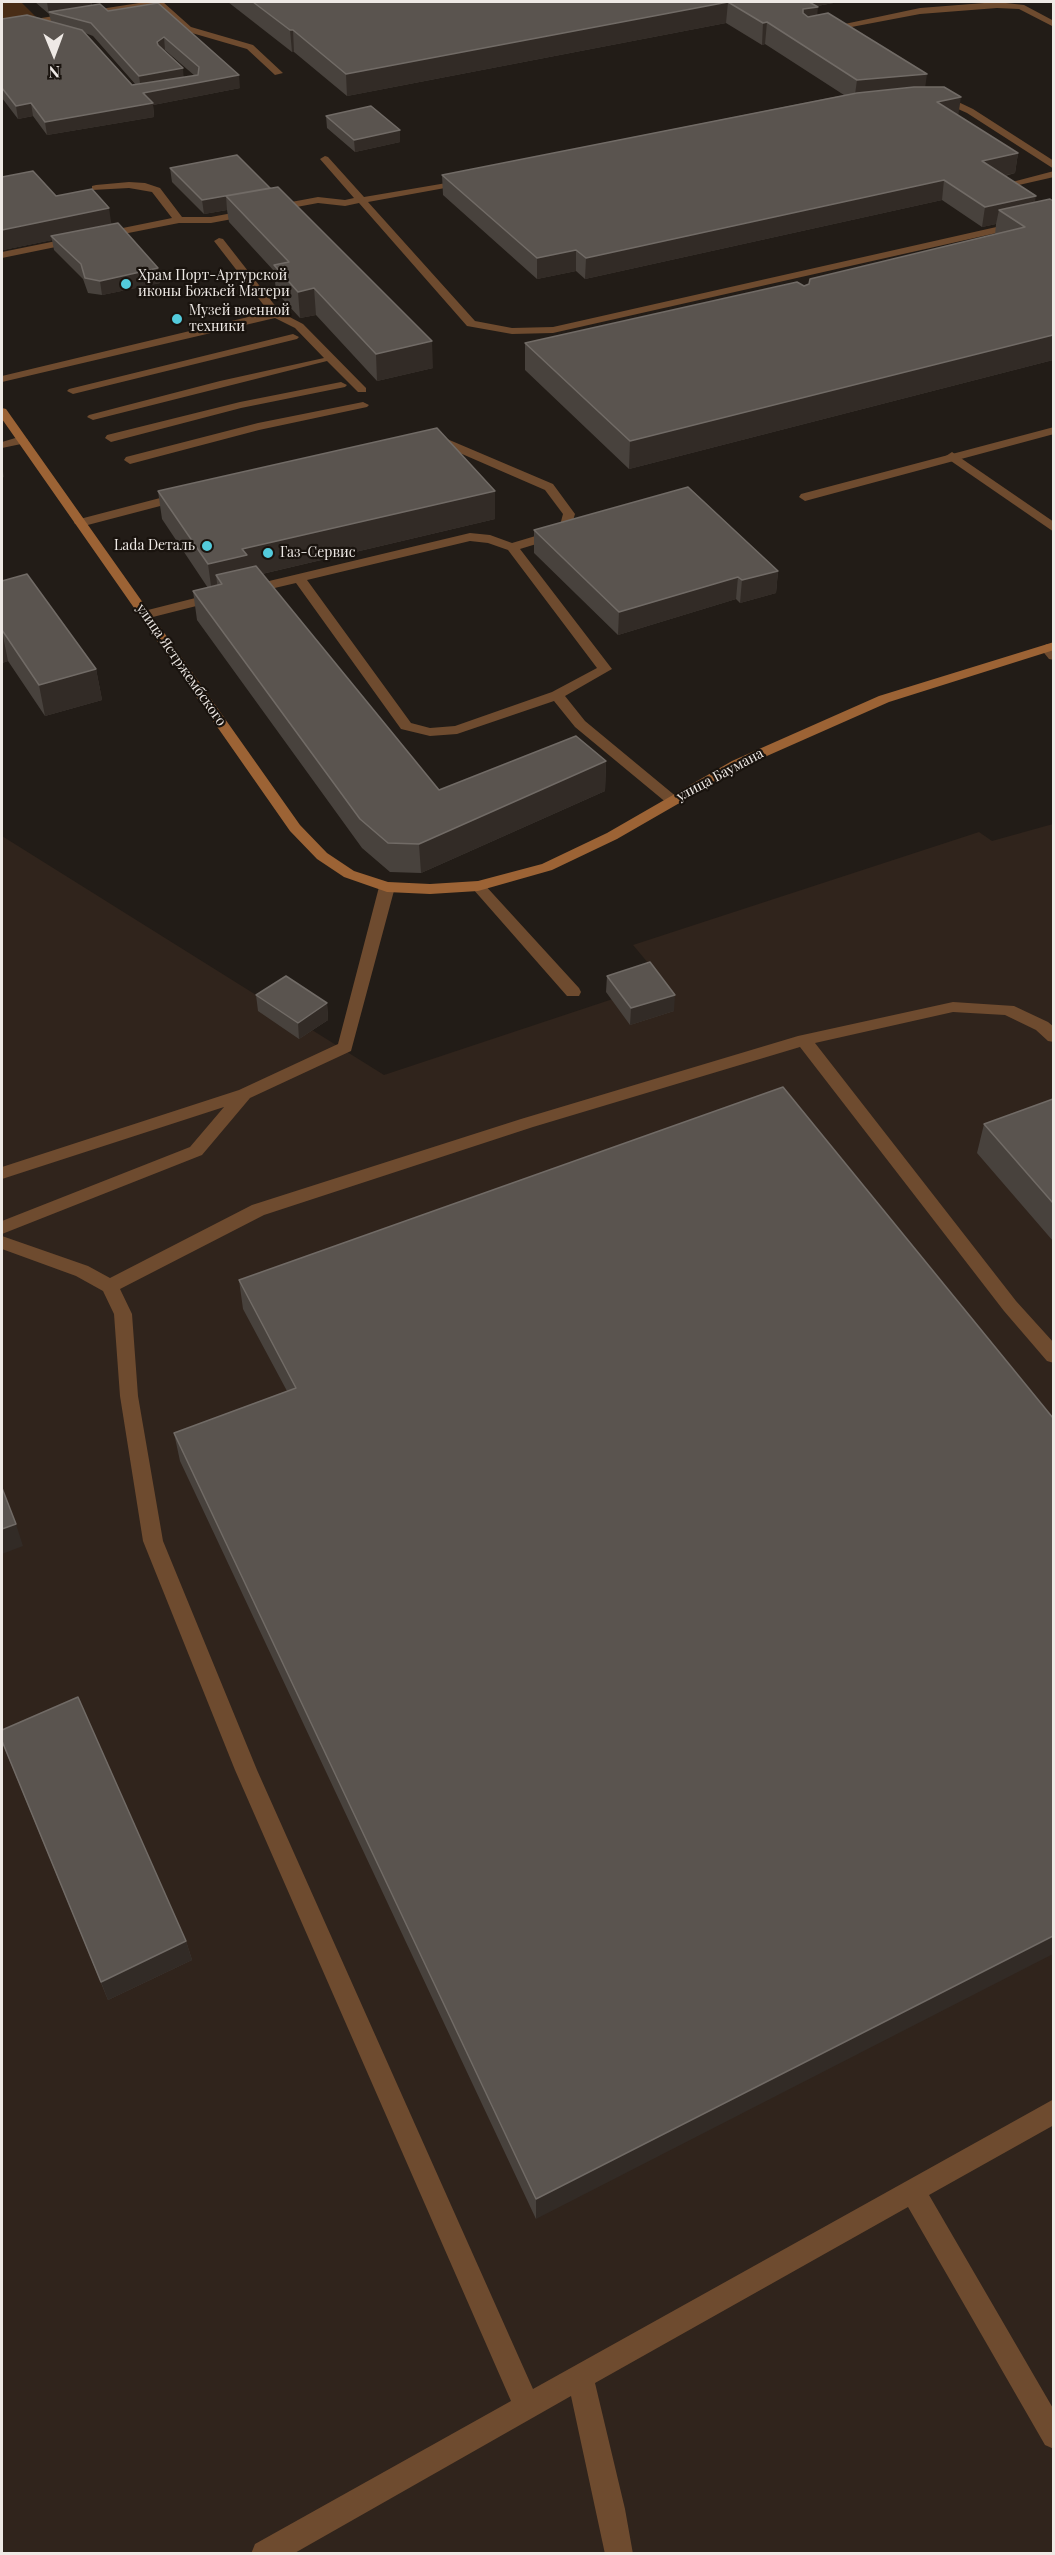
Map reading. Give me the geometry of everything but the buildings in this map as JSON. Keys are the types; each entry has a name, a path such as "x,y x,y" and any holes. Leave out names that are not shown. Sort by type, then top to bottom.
{"main road":[{"name":"улица Ястржембского","path":"2,411 295,828 322,856 350,874 387,887"},
{"name":"улица Баумана","path":"387,887 430,889 478,886 547,867 612,836 737,764 884,699 1051,650"}],"street":[{"path":"2,27 159,2 189,29 250,47 278,73"},
{"path":"817,30 920,11 997,5 1021,7 1053,25"},
{"path":"28,23 47,29"},
{"path":"922,100 949,101 970,111 1053,166"},
{"path":"324,159 471,324 512,331 554,330 773,286 1052,217"},
{"path":"1022,199 1002,186 1053,174"},
{"path":"2,255 178,220 211,220 318,200 336,203 362,200 479,178"},
{"path":"96,188 129,184 156,190 178,220"},
{"path":"1041,211 1052,217"},
{"path":"219,241 276,314 299,326 362,390"},
{"path":"130,460 218,383 276,314"},
{"path":"111,438 218,383 293,337"},
{"path":"93,417 218,383 322,361"},
{"path":"2,379 341,385"},
{"path":"73,391 218,383 363,405"},
{"path":"805,497 1053,430"},
{"path":"2,445 22,440"},
{"path":"417,444 440,440 549,487 569,514 565,531 512,547"},
{"path":"952,456 1053,528"},
{"path":"80,523 191,494"},
{"path":"145,615 470,537 490,539 512,547 605,669 557,695 457,730 430,732 406,726 300,579"},
{"path":"557,695 580,724 673,801"},
{"path":"478,886 573,992"},
{"path":"2,1173 245,1094 345,1047 387,887"},
{"path":"110,1286 258,1210 526,1123 804,1040 953,1007 1008,1010 1042,1026 1053,1037"},
{"path":"804,1040 1010,1306 1053,1356"},
{"path":"2,1228 196,1151 245,1094"},
{"path":"2,1242 82,1271 110,1286 123,1314 129,1396 153,1542 246,1770 527,2406"},
{"path":"264,2553 1053,2111"},
{"path":"912,2190 1053,2436"},
{"path":"580,2377 619,2553"}],"shaded area":[{"path":"2,2 21,2 39,20 2,26"},
{"path":"1053,824 1053,2553 2,2553 2,836 384,1075 664,982 633,945 979,832 992,841"}],"place":[{"name":"Храм Порт-Артурской иконы Божьей Матери","path":"126,284"},
{"name":"Музей военной техники","path":"177,319"},
{"name":"Lada Dеталь","path":"207,546"},
{"name":"Газ-Сервис","path":"268,553"}]}
